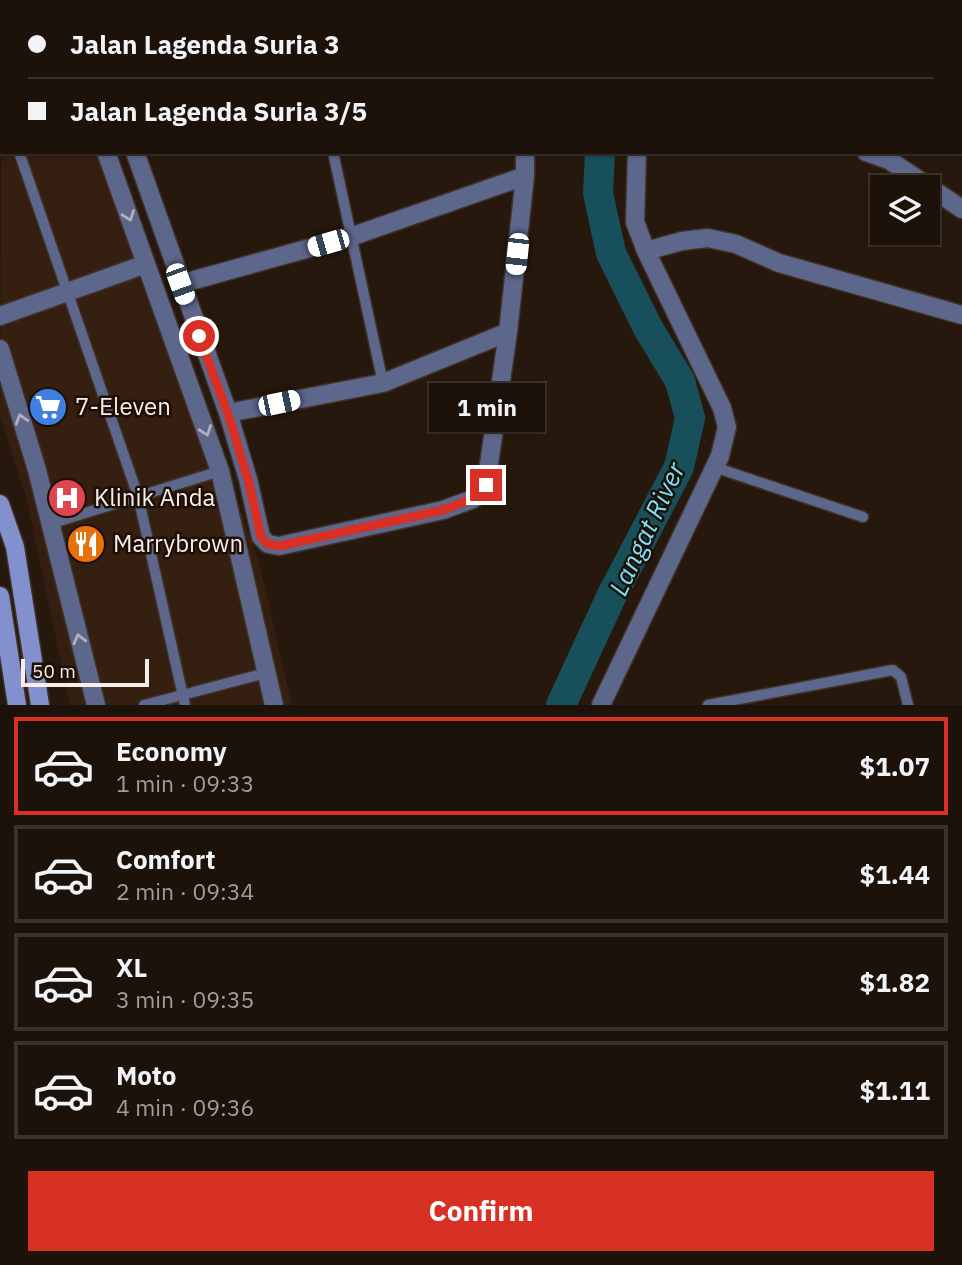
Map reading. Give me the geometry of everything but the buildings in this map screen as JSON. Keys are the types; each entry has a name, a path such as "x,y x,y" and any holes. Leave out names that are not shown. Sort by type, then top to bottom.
{"main road":[{"path":"0,504 7,548 42,701"},
{"path":"0,596 3,635 17,705"}],"street":[{"path":"107,154 220,471 274,705"},
{"path":"136,154 228,414 248,479 261,537 268,544 279,546 443,510 472,499 486,485 508,332 525,154"},
{"path":"601,705 720,456 727,427 722,408 646,251 635,222 637,154"},
{"path":"872,154 890,160 962,209"},
{"path":"180,284 353,236 525,176"},
{"path":"646,251 682,241 708,238 779,262 962,315"},
{"path":"0,316 146,264"},
{"path":"228,414 383,383 508,332"},
{"path":"0,349 37,470 96,705"}],"lane":[{"path":"20,154 138,496 184,701"},
{"path":"333,154 383,383"},
{"path":"714,467 863,517"},
{"path":"50,524 220,471"},
{"path":"708,705 893,670 901,677 908,705"},
{"path":"144,705 184,701 266,673"}],"shaded area":[{"path":"1,154 116,154 259,562 292,705 70,705 27,501 0,416"}],"waterway":[{"name":"Langat River","path":"561,705 611,597 679,467 690,418 680,381 648,328 611,253 598,193 600,154"}],"place":[{"name":"7-Eleven","path":"48,407"},
{"name":"Klinik Anda","path":"67,498"},
{"name":"Marrybrown","path":"86,544"}],"route":[{"path":"199,336 228,414 248,479 261,537 268,544 279,546 443,510 472,499 486,485"}]}
